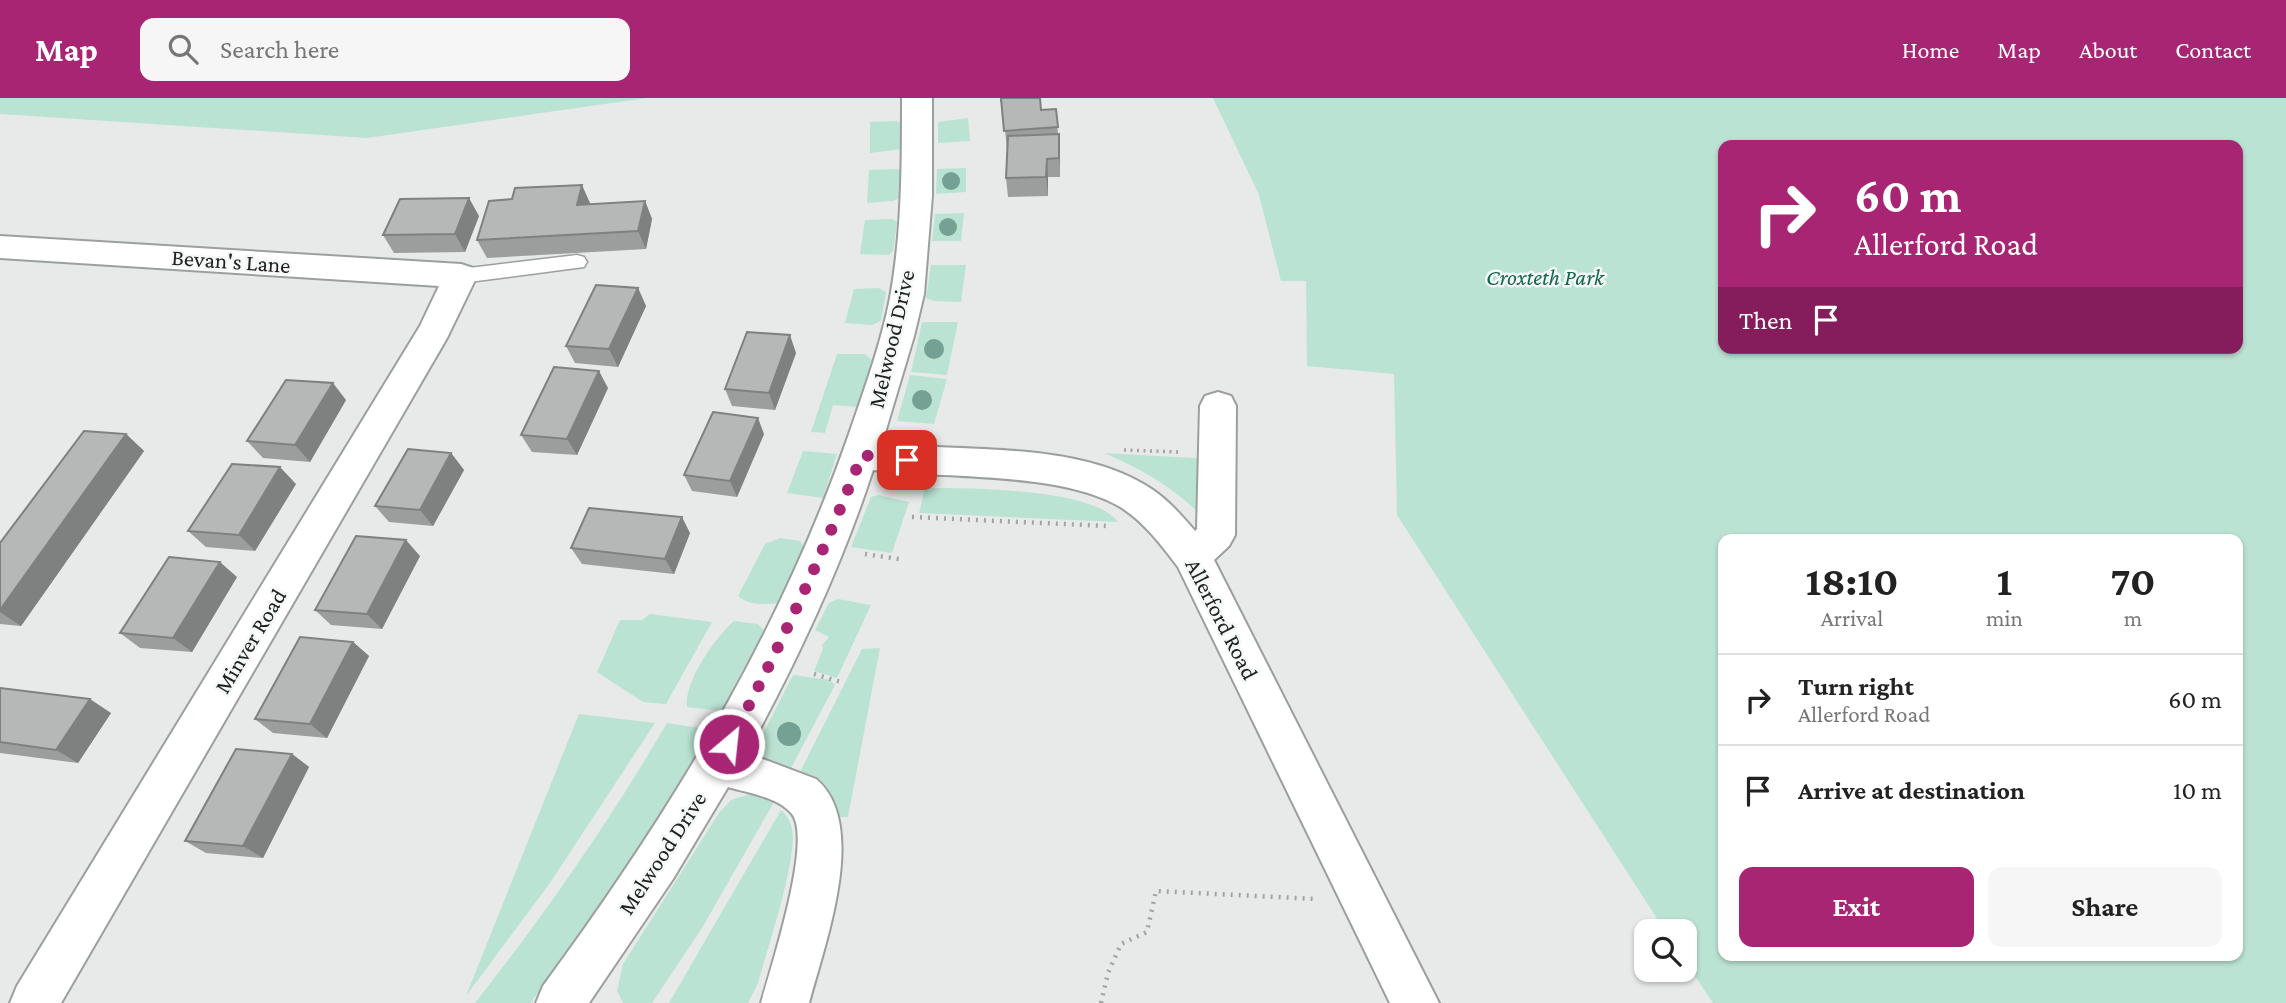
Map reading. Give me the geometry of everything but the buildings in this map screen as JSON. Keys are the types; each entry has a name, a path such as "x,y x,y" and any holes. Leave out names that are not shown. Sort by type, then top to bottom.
{"street":[{"name":"Melwood Drive","path":"565,1001 668,848 718,764 777,653 839,515 862,455 907,294 919,165 917,98"},
{"name":"Bevan's Lane","path":"0,247 461,276"},
{"name":"Minver Road","path":"34,1003 435,329 461,276"},
{"path":"1182,543 1216,535 1218,406"},
{"name":"Allerford Road","path":"862,455 930,462 1026,465 1083,476 1129,493 1182,543 1415,1003"},
{"path":"718,764 794,790 808,800 820,827 821,860 785,1003"}],"lane":[{"path":"461,276 577,262"}],"path":[{"path":"1121,450 1217,454"},
{"path":"912,517 1182,543"},
{"path":"814,674 841,682"},
{"path":"1101,1003 1108,972 1121,944 1147,932 1156,891 1363,901"}],"green space":[{"path":"0,98 647,98 367,138 0,114"},
{"name":"Croxteth Park","path":"1213,98 2286,98 2286,1003 1713,1003 1697,979 1697,919 1657,919 1397,515 1394,374 1307,366 1306,281 1281,281 1259,195"},
{"path":"968,118 970,141 938,143 938,122"},
{"path":"897,121 902,124 902,149 870,153 870,122"},
{"path":"966,168 966,192 936,194 937,169"},
{"path":"869,170 902,171 900,198 867,203"},
{"path":"964,213 961,241 932,241 935,214"},
{"path":"893,219 897,222 893,251 889,255 860,254 865,220"},
{"path":"931,265 966,265 961,302 926,298"},
{"path":"879,288 886,292 881,321 872,325 845,323 854,289"},
{"path":"922,322 958,322 947,375 911,372"},
{"path":"837,354 865,354 872,360 858,407 833,405 825,433 811,432"},
{"path":"910,375 947,379 934,424 897,421"},
{"path":"803,451 837,454 823,498 787,493"},
{"path":"1104,453 1211,459 1210,525 1187,502 1162,483"},
{"path":"925,488 998,490 1057,496 1083,502 1104,511 1118,522 919,513"},
{"path":"878,495 909,502 892,553 851,547 871,497"},
{"path":"780,538 800,541 804,547 778,603 757,604 742,599 738,596 765,544"},
{"path":"838,599 871,605 837,678 814,671 823,649 822,645 829,637 815,630 829,603"},
{"path":"650,614 712,622 666,704 643,702 597,672 620,620 642,620"},
{"path":"734,621 758,624 764,630 721,711 687,707 690,685 702,661"},
{"path":"880,648 848,817 833,817 832,796 807,780 800,772 862,649"},
{"path":"793,675 830,680 835,685 790,770 763,757 761,738"},
{"path":"579,714 655,723 550,883 466,996"},
{"path":"667,723 700,728 706,740 636,851 531,1003 475,1003 576,866"},
{"path":"750,794 774,802 702,928 652,1003 623,1003 617,991 623,964 719,813 731,800"},
{"path":"781,810 791,823 793,843 790,861 781,904 758,983 748,1003 669,1003"}],"route":[{"path":"729,744 772,663 839,515 862,455 907,460"}]}
